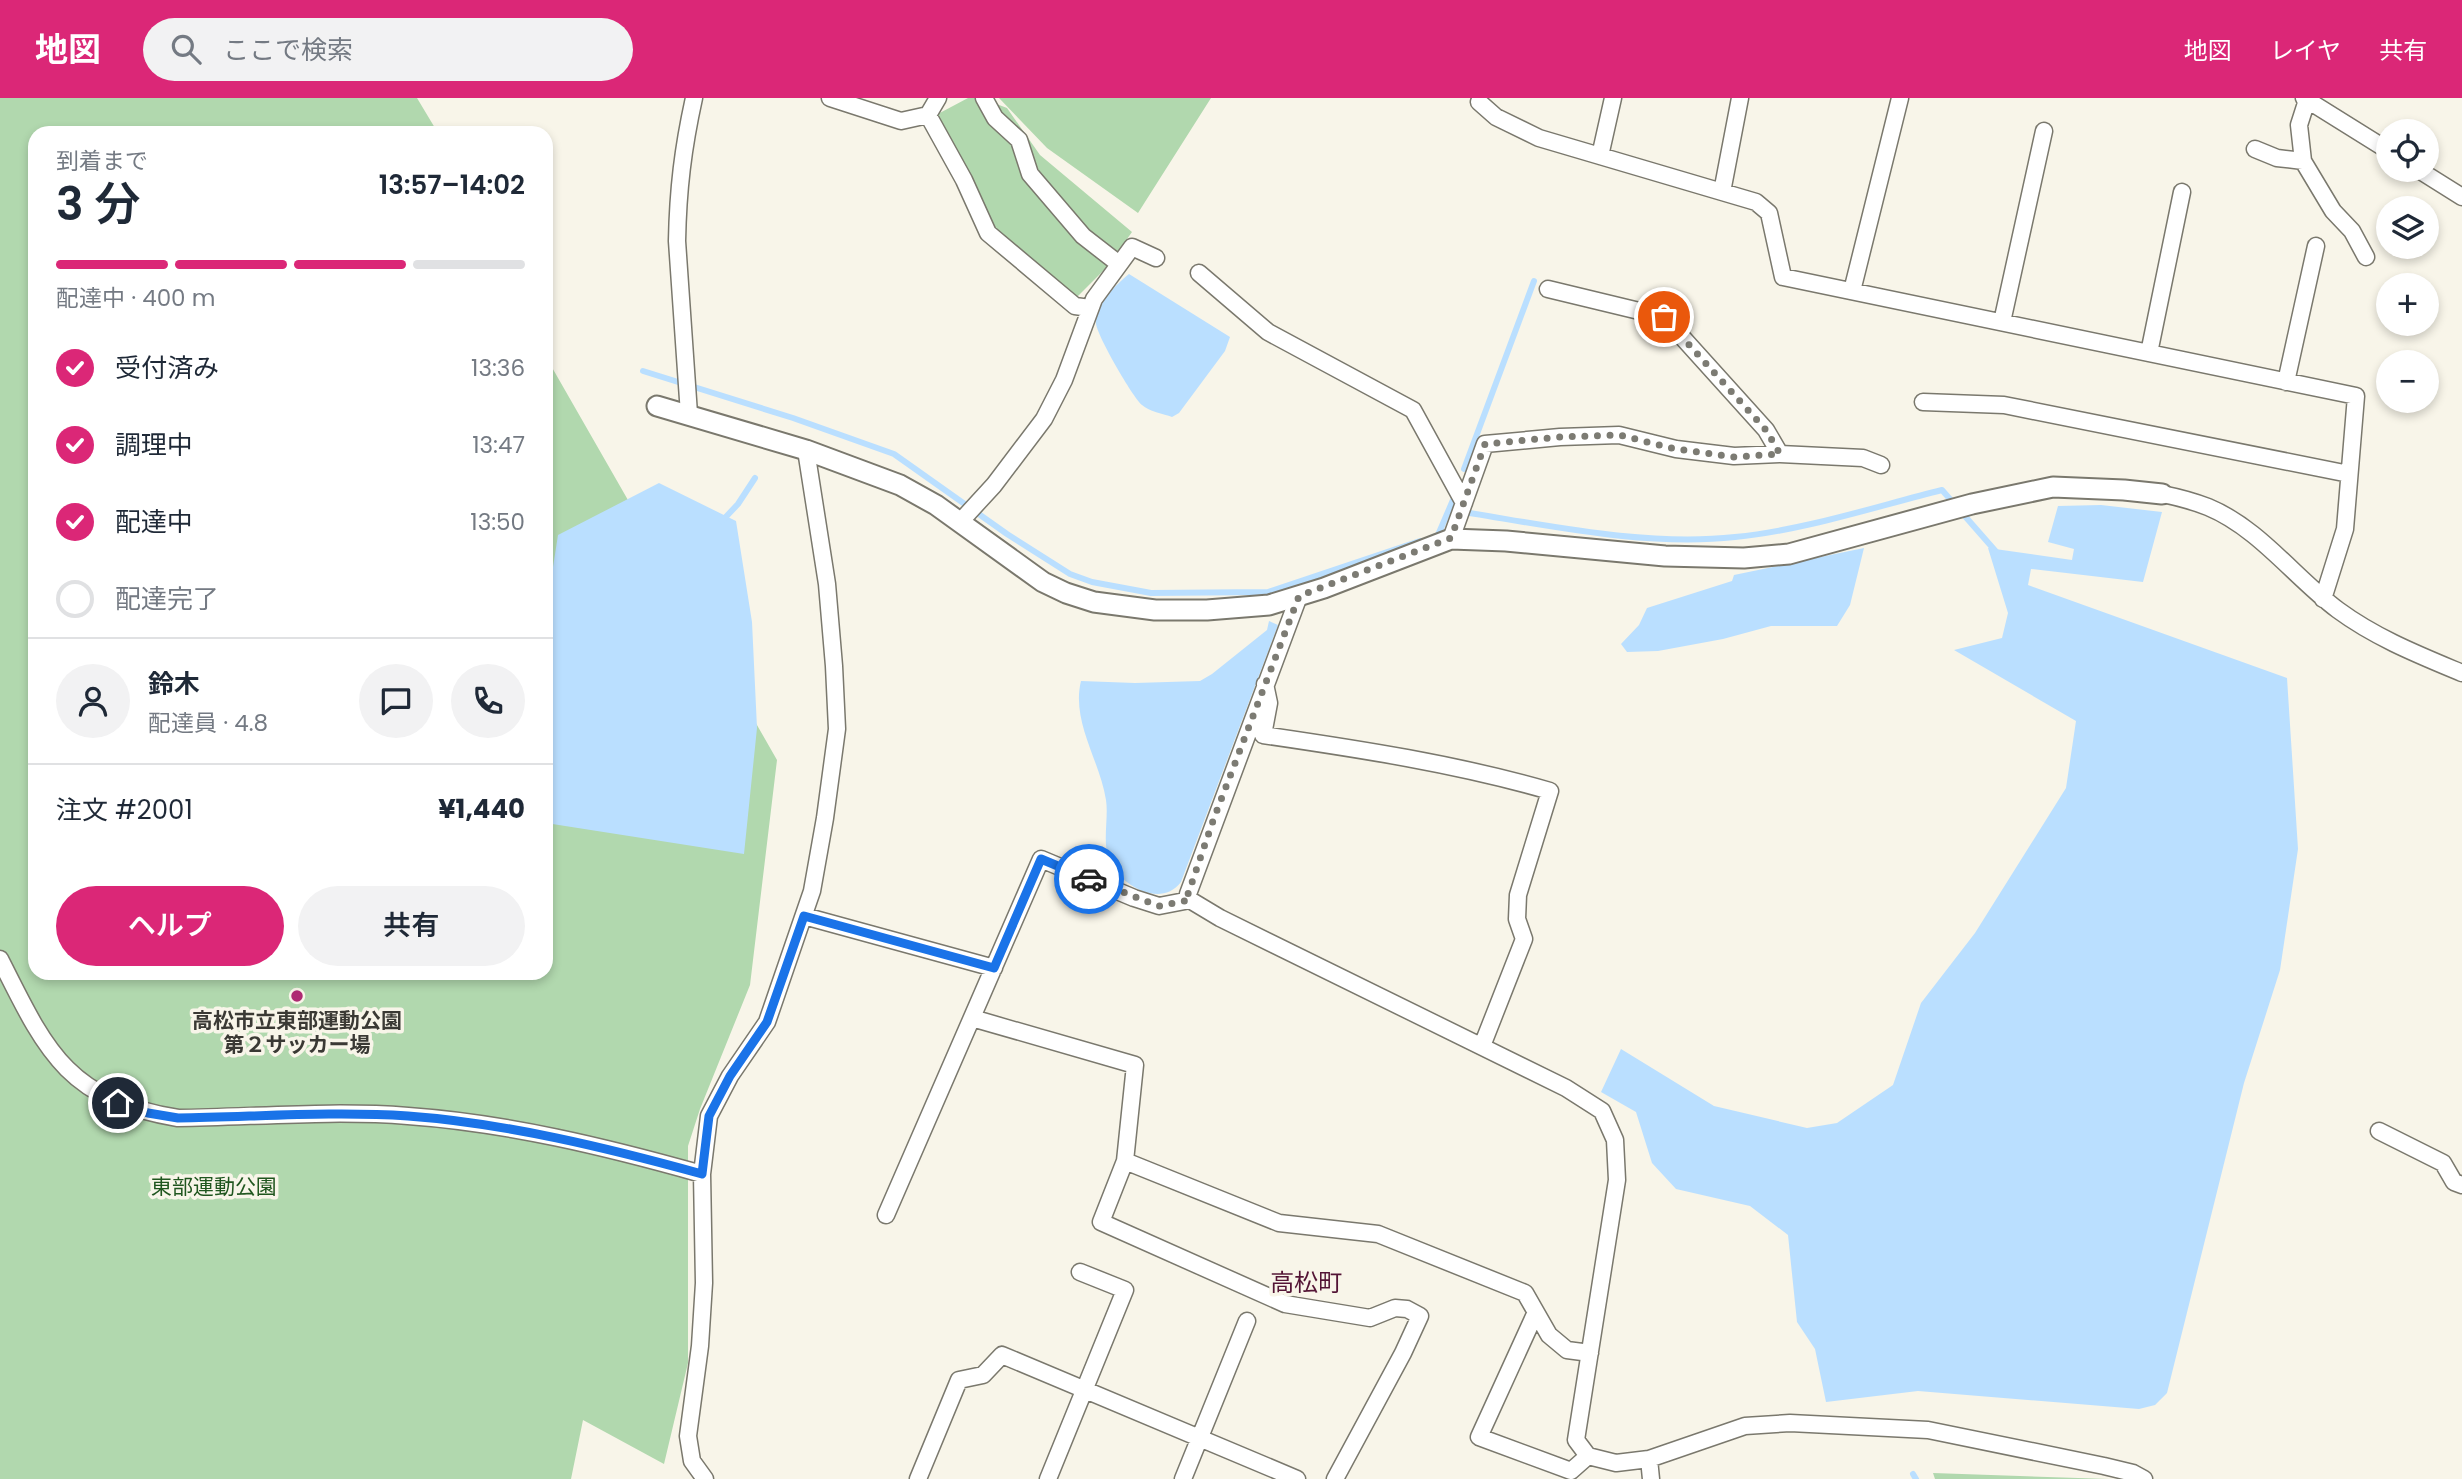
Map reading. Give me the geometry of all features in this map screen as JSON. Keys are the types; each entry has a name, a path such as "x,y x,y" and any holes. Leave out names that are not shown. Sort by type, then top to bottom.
{"street":[{"path":"689,415 677,212 682,156 694,98"},
{"path":"830,98 901,121 928,115 938,98"},
{"path":"984,98 995,118 1019,140 1030,174 1083,236 1119,264"},
{"path":"1600,156 1613,98"},
{"path":"1722,192 1740,98"},
{"path":"1852,292 1900,98"},
{"path":"2366,257 2351,231 2333,211 2303,161 2299,125 2306,99 2376,143"},
{"path":"1479,102 1496,117 1539,138 1755,202 1769,213 1783,277 2356,396 2345,529 2323,599"},
{"path":"928,115 964,180 988,233 1075,306 1090,308"},
{"path":"2002,323 2044,131"},
{"path":"2255,149 2277,158 2303,161"},
{"path":"2438,182 2462,197"},
{"path":"2149,353 2182,192"},
{"path":"2286,382 2316,246"},
{"path":"960,522 994,485 1044,419 1064,380 1094,299 1119,264 1132,247 1156,258"},
{"path":"1199,273 1268,332 1413,410 1464,503"},
{"path":"1548,289 1664,317 1766,430 1780,454"},
{"path":"1923,402 2004,405 2349,474"},
{"path":"657,406 806,450 900,485 936,505 1043,582 1094,602 1155,610 1207,610 1269,605 1451,538 1665,556 1744,558 1789,554 1972,504 2053,487 2162,494 2210,508 2247,530 2323,599 2372,633 2462,673"},
{"path":"1451,538 1485,444 1619,435 1676,449 1734,457 1780,454 1863,458 1881,464"},
{"path":"705,1479 692,1461 688,1436 700,1346 704,1283 702,1174 709,1116 730,1076 767,1022 804,916 819,855 836,730 827,584 806,450"},
{"path":"1299,596 1205,843 1188,894 1190,900 1220,918 1566,1088 1602,1111 1615,1140 1618,1180 1576,1440 1588,1456 1616,1463 1649,1459 1745,1426 1790,1423 1928,1430 2104,1465 2144,1479"},
{"path":"1265,684 1269,702 1263,735 1389,755 1507,778 1550,791 1518,895 1517,919 1524,939 1482,1046"},
{"path":"886,1215 1041,859 1159,906 1190,900"},
{"path":"804,916 994,968"},
{"path":"0,959 41,1038 67,1070 92,1089 118,1103 148,1113 178,1118 364,1114 456,1121 536,1135 702,1174"},
{"path":"972,1018 1135,1065 1125,1161 1101,1222 1285,1304 1370,1318 1395,1308 1407,1309 1420,1316 1335,1479"},
{"path":"2379,1131 2443,1163 2454,1181 2462,1185"},
{"path":"1125,1161 1279,1223 1378,1234 1525,1293 1549,1335 1567,1350 1590,1353"},
{"path":"1048,1479 1125,1290 1080,1272"},
{"path":"1536,1312 1479,1437 1571,1471 1588,1456"},
{"path":"1183,1479 1247,1321"},
{"path":"918,1479 959,1380 983,1375 1002,1355 1297,1479"},
{"path":"1649,1459 1651,1479"}],"green space":[{"name":"東部運動公園","path":"0,98 417,98 434,126 28,126 28,980 553,980 553,369 777,760 750,985 688,1146 688,1363 664,1464 583,1420 571,1479 0,1479"},
{"path":"968,98 981,98 1007,108 1040,155 1132,232 1107,267 1074,300 995,233 936,115"},
{"path":"999,98 1211,98 1138,213 1047,148"},
{"path":"1933,1473 2109,1479 1935,1479"}],"water":[{"path":"1129,274 1230,337 1225,351 1179,413 1172,417 1142,405 1124,379 1098,331 1096,324 1099,309 1113,289"},
{"path":"659,483 736,521 752,622 757,728 744,854 553,824 553,567 558,535"},
{"path":"2101,505 2162,512 2143,582 2031,569 2028,585 2287,678 2298,849 2280,970 2244,1083 2167,1393 2155,1405 2139,1409 1918,1391 1826,1402 1815,1349 1797,1322 1788,1235 1750,1206 1676,1189 1652,1163 1636,1112 1601,1092 1621,1049 1714,1106 1807,1128 1837,1123 1893,1085 1921,1003 1975,933 2066,788 2076,721 1954,650 2002,638 2008,613 1988,548 2072,560 2074,549 2048,542 2058,506"},
{"path":"1864,548 1850,605 1837,626 1771,626 1723,639 1658,651 1627,652 1621,644 1639,625 1647,608 1732,581 1734,575"},
{"path":"1269,621 1278,625 1181,882 1173,890 1163,893 1153,894 1134,887 1117,872 1108,857 1106,800 1083,726 1079,696 1081,681 1200,681 1267,630"}],"waterway":[{"path":"1464,469 1534,281"},
{"path":"643,371 793,418 894,454 1007,534 1070,574 1092,582 1151,593 1268,592 1420,541"},
{"path":"722,521 738,504 755,478"},
{"path":"1451,510 1629,537 1700,539 1787,529 1942,490 1999,555"},
{"path":"1433,537 1438,535 1453,500"},
{"path":"1913,1474 1916,1479"}],"way so far":[{"path":"1089,879 1159,906 1190,900 1188,894 1214,818 1299,596 1451,538 1485,444 1619,435 1676,449 1734,457 1780,454 1766,430 1664,317"}],"place":[{"name":"高松市立東部運動公園 第２サッカー場","path":"297,996"}],"district":[{"name":"高松町","path":"1306,1282"}],"route":[{"path":"118,1103 148,1113 178,1118 364,1114 467,1122 634,1156 702,1174 709,1116 730,1076 767,1022 804,916 994,968 1041,859 1089,879"}]}
